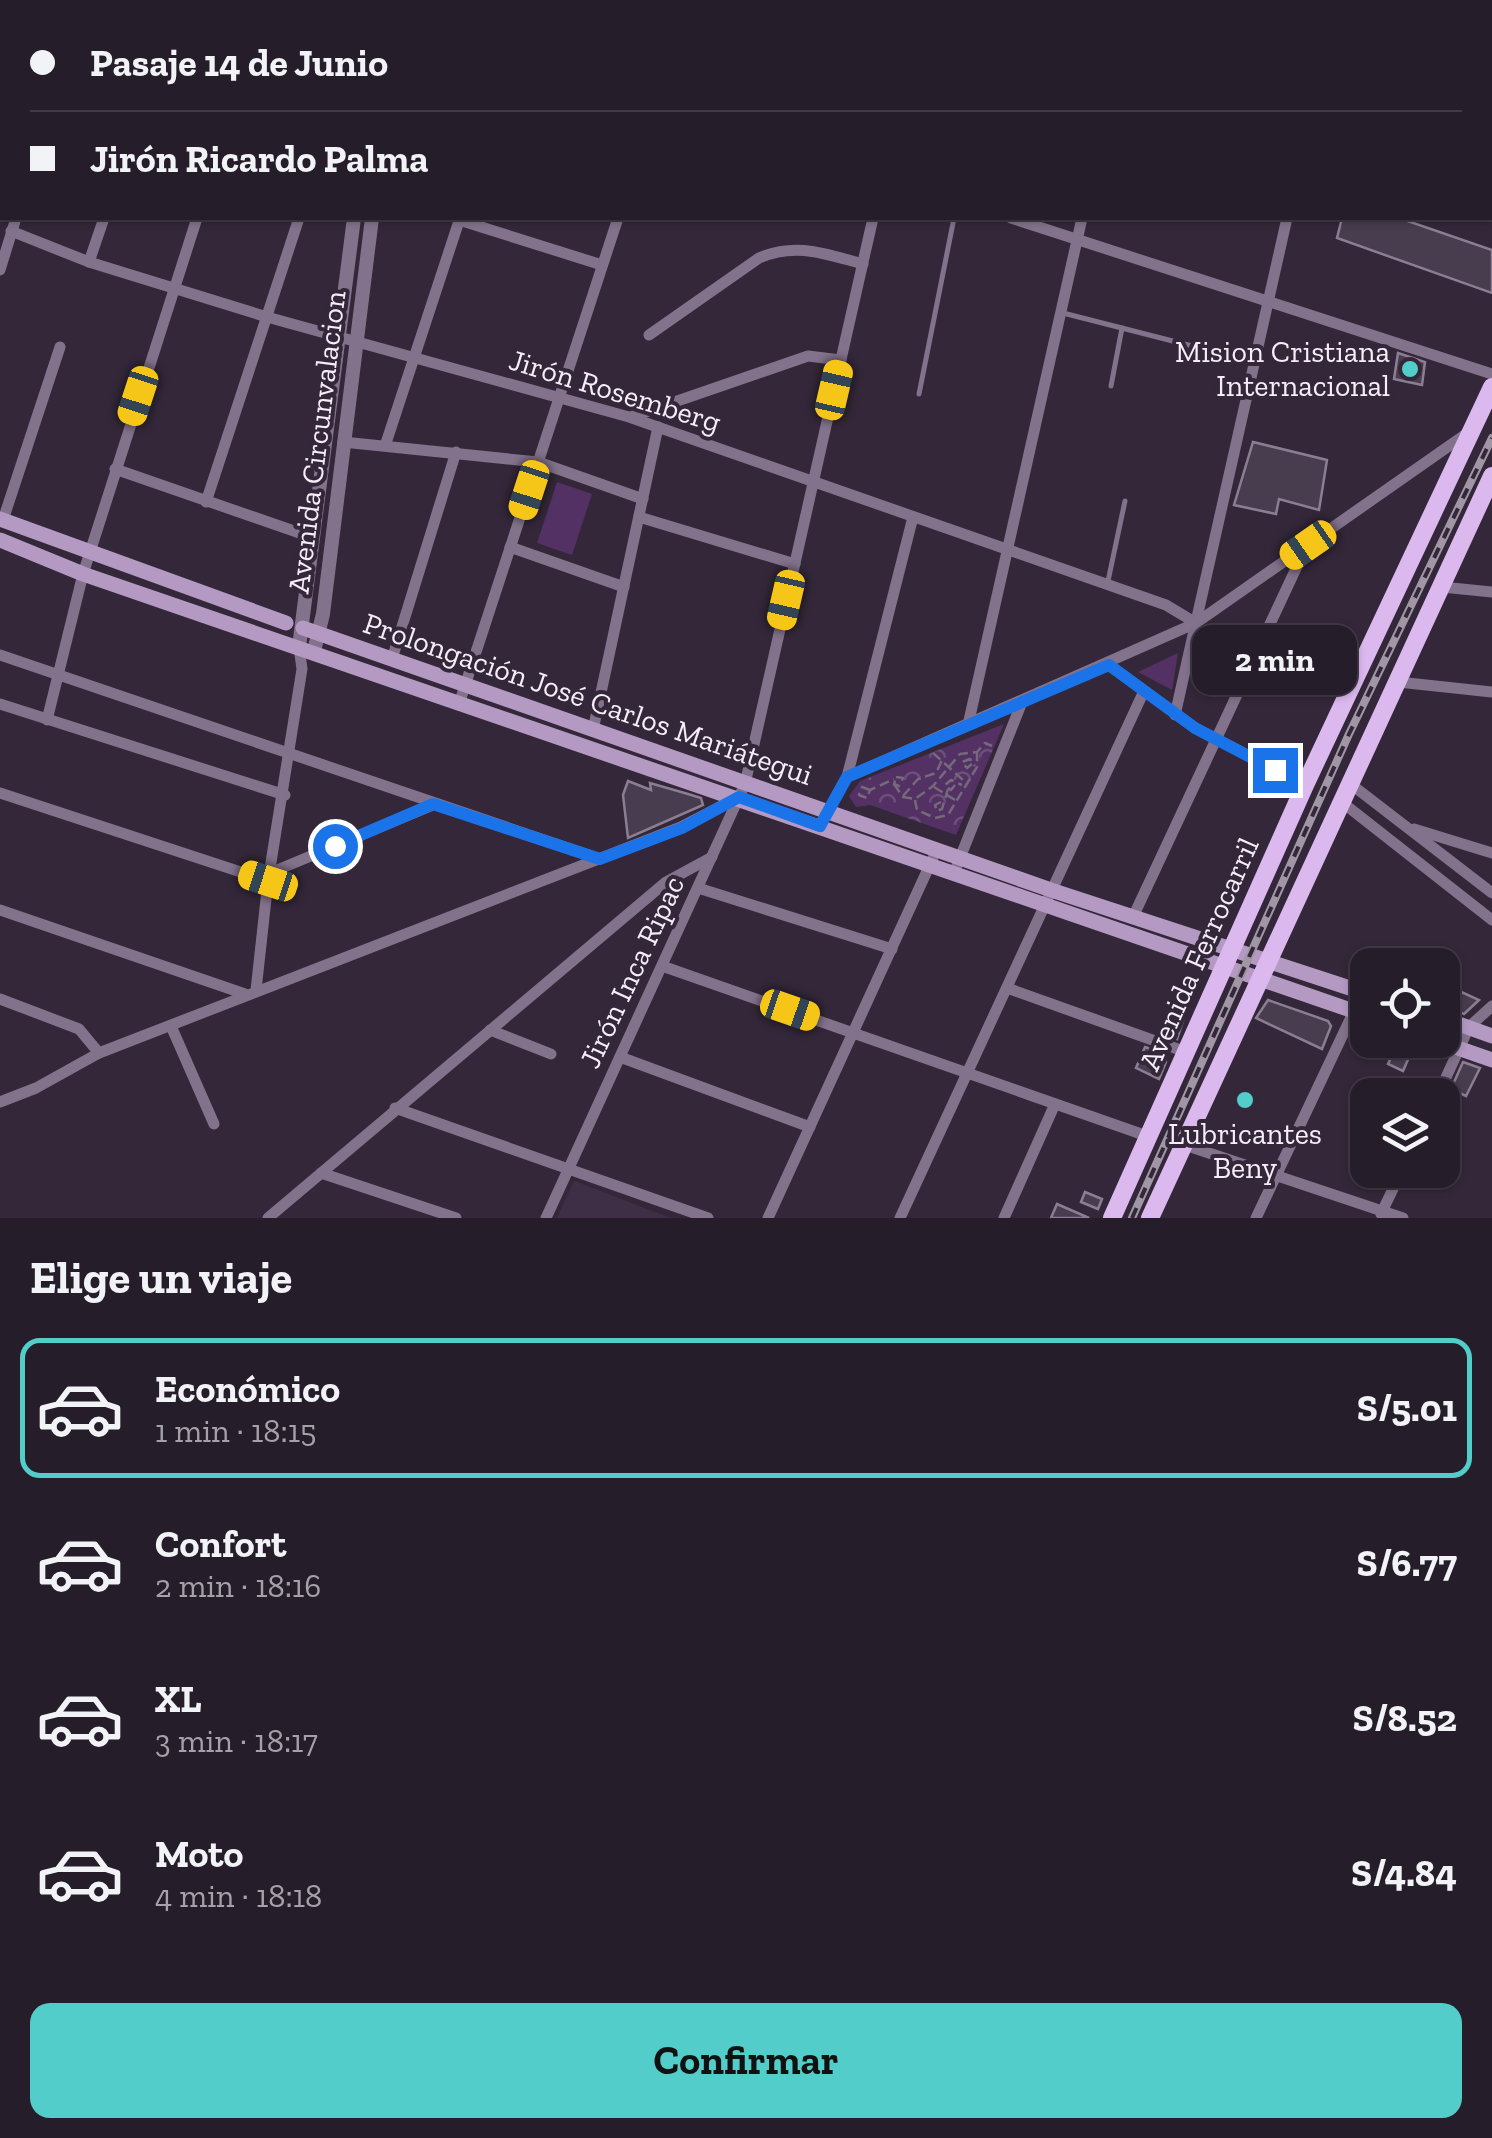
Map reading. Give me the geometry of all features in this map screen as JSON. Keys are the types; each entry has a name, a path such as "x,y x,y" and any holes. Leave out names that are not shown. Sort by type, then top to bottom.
{"main road":[{"name":"Avenida Ferrocarril","path":"1112,1218 1305,785 1492,387"},
{"path":"1150,1218 1490,486"},
{"path":"2,520 286,623"},
{"name":"Prolongación José Carlos Mariátegui","path":"0,540 83,574 307,649 593,730 742,790"},
{"name":"Prolongación José Carlos Mariátegui","path":"311,631 392,659 463,693 957,865 1132,917 1228,958"},
{"name":"Prolongación José Carlos Mariátegui","path":"957,865 1045,906 1266,970 1350,990"},
{"name":"Prolongación José Carlos Mariátegui","path":"1266,970 1350,1009"},
{"path":"1460,1024 1492,1036"},
{"path":"1460,1049 1492,1060"}],"street":[{"path":"0,270 15,220"},
{"path":"89,262 103,220"},
{"path":"47,720 83,574 196,220"},
{"path":"206,502 298,220"},
{"name":"Avenida Circunvalacion","path":"311,631 314,538 342,340 354,220"},
{"name":"Avenida Circunvalacion","path":"251,992 343,442 372,220"},
{"path":"386,443 459,220"},
{"path":"462,220 602,265"},
{"path":"463,693 617,220"},
{"name":"Jirón Inca Ripac","path":"546,1218 742,790 873,220"},
{"path":"1018,220 1492,374"},
{"path":"968,725 1082,220"},
{"path":"1175,715 1287,220"},
{"name":"Jirón Rosemberg","path":"12,231 89,262 342,340 559,395 629,417 1009,548 1166,606 1196,623"},
{"path":"649,335 760,258 779,250 798,247 862,264"},
{"path":"2,520 60,347"},
{"path":"629,417 808,356 841,360"},
{"path":"593,730 658,427"},
{"path":"847,777 1109,665 1196,623 1472,429"},
{"path":"343,442 386,443 538,462 643,498"},
{"path":"392,659 456,452"},
{"path":"1428,460 1448,482"},
{"path":"115,469 314,538"},
{"path":"639,516 794,564"},
{"path":"824,819 847,777 913,517"},
{"path":"1132,917 1308,545"},
{"path":"510,548 624,587"},
{"path":"1442,587 1492,592"},
{"path":"286,623 311,631"},
{"path":"0,655 600,859"},
{"path":"1109,665 1175,715 1305,785"},
{"path":"1398,682 1492,692"},
{"path":"900,1218 1144,691"},
{"path":"957,865 1022,702"},
{"path":"0,704 285,795"},
{"path":"1352,785 1492,893"},
{"path":"0,1102 36,1088 99,1052 682,828 742,790"},
{"path":"0,793 269,877 433,804"},
{"path":"1344,803 1492,920"},
{"path":"1405,826 1492,852"},
{"path":"268,1218 666,882 712,857"},
{"path":"768,1218 934,857"},
{"path":"698,888 892,948"},
{"path":"0,910 251,992"},
{"path":"662,966 1147,1136"},
{"path":"1008,988 1186,1052"},
{"path":"0,999 79,1029 99,1052"},
{"path":"1460,1049 1470,1027 1492,1006"},
{"path":"171,1026 214,1124"},
{"path":"490,1030 551,1054"},
{"path":"1256,1218 1350,1035"},
{"path":"620,1056 810,1127"},
{"path":"1004,1218 1055,1104"},
{"path":"395,1108 708,1218"},
{"path":"1184,1145 1381,1214 1404,1218"},
{"path":"321,1173 456,1218"},
{"path":"1381,1214 1393,1188"}],"lane":[{"path":"919,394 954,220"},
{"path":"1061,312 1254,362"},
{"path":"1111,386 1122,328"},
{"path":"1107,584 1125,501"}],"path":[{"path":"929,742 964,784"},
{"path":"942,818 974,766 977,752 985,743 1002,750"},
{"path":"902,797 914,798 933,786 960,754 977,752"},
{"path":"960,754 964,766 974,766"},
{"path":"902,797 918,779 936,772 942,760"},
{"path":"939,779 955,784"},
{"path":"870,790 894,781 902,797"},
{"path":"946,782 948,790"},
{"path":"942,818 941,802 948,790 955,784 964,784"},
{"path":"933,786 955,800"},
{"path":"914,798 917,812 942,818"}],"shaded area":[{"path":"574,1181 671,1218 557,1218"}],"green space":[{"path":"557,482 592,494 572,555 537,543"},
{"path":"1178,653 1172,690 1138,672"},
{"path":"1004,724 956,835 870,805 856,807 849,796 860,781"}],"building":[{"path":"1342,220 1405,220 1492,250 1492,293 1337,238"},
{"name":"Mision Cristiana Internacional","path":"1398,353 1425,362 1422,385 1394,379"},
{"path":"1253,442 1327,460 1319,510 1279,499 1276,514 1234,505"},
{"path":"628,781 651,790 650,783 701,798 703,805 628,838 623,795"},
{"path":"1460,991 1479,1000 1464,1014 1460,1012"},
{"path":"1268,1000 1328,1021 1331,1026 1322,1049 1256,1018"},
{"path":"1167,1015 1183,1021 1177,1039 1161,1033"},
{"path":"1145,1047 1164,1054 1166,1062 1159,1079 1136,1068"},
{"path":"1391,1058 1409,1058 1403,1071 1388,1064"},
{"path":"1463,1062 1480,1068 1466,1096 1460,1093 1460,1078 1456,1078"},
{"path":"1085,1192 1102,1199 1098,1209 1081,1202"},
{"path":"1057,1204 1089,1218 1051,1218"}],"railway":[{"path":"1132,1218 1349,734 1492,438"}],"place":[{"name":"Mision Cristiana Internacional","path":"1410,369"},
{"name":"Lubricantes Beny","path":"1245,1100"}],"route":[{"path":"335,846 433,804 600,859 682,828 739,797 820,826 847,777 1109,665 1195,728 1275,770"}]}
